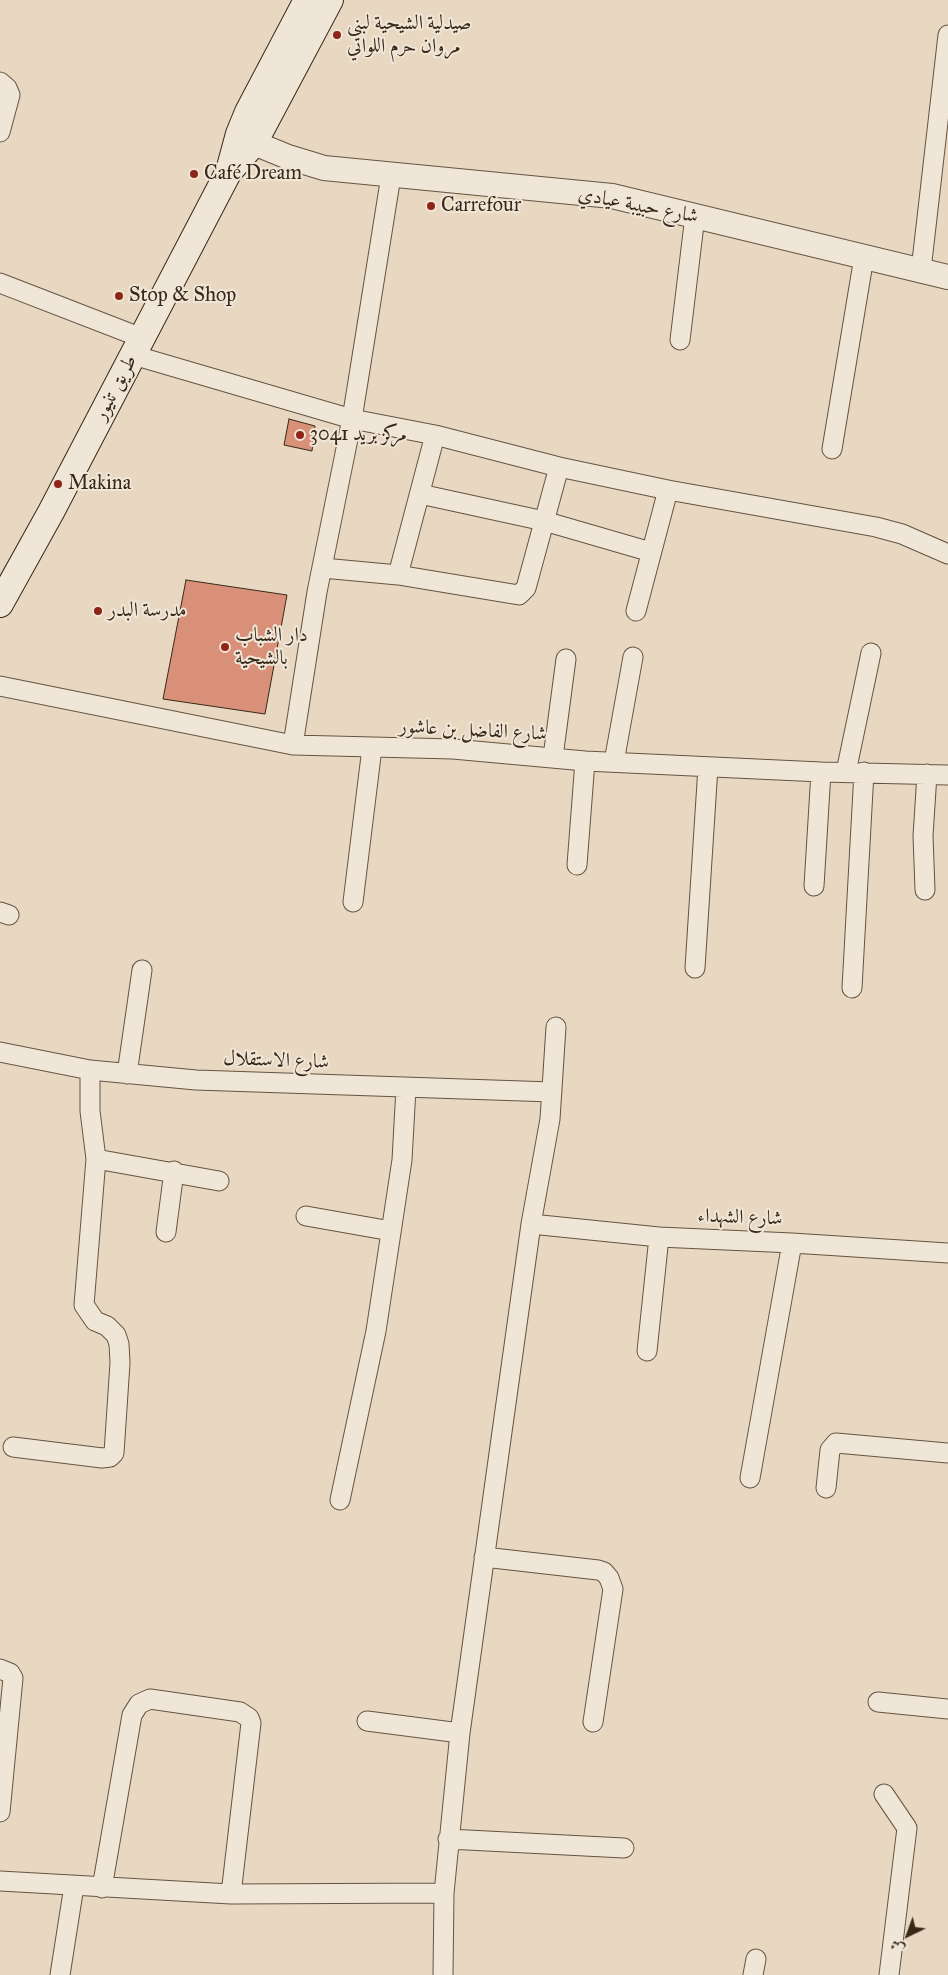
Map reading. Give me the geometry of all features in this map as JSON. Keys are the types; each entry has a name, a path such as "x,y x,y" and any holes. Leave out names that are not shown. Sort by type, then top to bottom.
{"main road":[{"name":"طريق تنيور","path":"296,42 307,0"},
{"name":"طريق تنيور","path":"0,604 296,42 330,0"}],"street":[{"path":"921,270 948,35"},
{"path":"0,82 7,88 10,95 0,132"},
{"name":"شارع حبيبة عيادي","path":"246,138 288,157 324,168 612,196 948,278"},
{"path":"293,745 317,592 352,419 391,176"},
{"path":"680,340 695,216"},
{"path":"832,449 864,257"},
{"path":"0,283 137,347 352,419 435,435 559,467 668,490 876,527 902,534 948,554"},
{"path":"398,575 435,435"},
{"path":"323,568 398,575 519,595 526,588 559,467"},
{"path":"636,612 668,490"},
{"path":"420,494 544,521 651,552"},
{"path":"852,988 855,772 871,653"},
{"path":"614,762 634,657"},
{"path":"553,758 566,659"},
{"name":"شارع الفاضل بن عاشور","path":"0,686 293,745 453,749 585,761 822,772 948,775"},
{"path":"353,902 372,748"},
{"path":"577,865 585,761"},
{"path":"695,968 708,767"},
{"path":"814,886 822,772"},
{"path":"925,890 923,836 927,774"},
{"path":"127,1074 142,970"},
{"path":"442,1975 444,1892 460,1733 531,1224 550,1120 556,1027"},
{"name":"شارع الاستقلال","path":"0,1052 90,1070 196,1080 552,1092"},
{"path":"13,1447 102,1458 110,1457 114,1453 120,1363 119,1344 116,1336 107,1326 95,1321 84,1305 96,1159 90,1111 90,1070"},
{"path":"340,1500 376,1331 402,1160 406,1088"},
{"path":"96,1159 174,1171 219,1181"},
{"path":"166,1232 174,1171"},
{"path":"306,1216 391,1231"},
{"name":"شارع الشهداء","path":"531,1224 659,1238 948,1252"},
{"path":"647,1351 659,1238"},
{"path":"750,1478 792,1243"},
{"path":"826,1488 830,1450 836,1443 948,1453"},
{"path":"484,1557 598,1570 604,1572 609,1578 612,1589 593,1722"},
{"path":"0,1669 10,1672 13,1678 0,1812"},
{"path":"102,1888 132,1715 140,1704 150,1699 240,1712 251,1723 231,1894"},
{"path":"878,1702 948,1709"},
{"path":"367,1721 460,1733"},
{"path":"884,1794 907,1828 889,1975"},
{"path":"448,1839 624,1848"},
{"path":"0,1881 231,1894 444,1892"},
{"path":"60,1975 74,1886"}],"building":[{"name":"مركز بريد 3041","path":"289,419 315,426 312,451 284,445"},
{"name":"دار الشباب بالشيحية","path":"186,580 287,595 265,714 163,699"}],"place":[{"name":"صيدلية الشيحية لبنى مروان حرم اللواتي","path":"337,35"},
{"name":"Café Dream","path":"194,174"},
{"name":"Carrefour","path":"431,206"},
{"name":"Stop & Shop","path":"119,296"},
{"name":"مركز بريد 3041","path":"300,435"},
{"name":"Makina","path":"58,484"},
{"name":"مدرسة البدر","path":"98,611"},
{"name":"دار الشباب بالشيحية","path":"225,647"}]}
